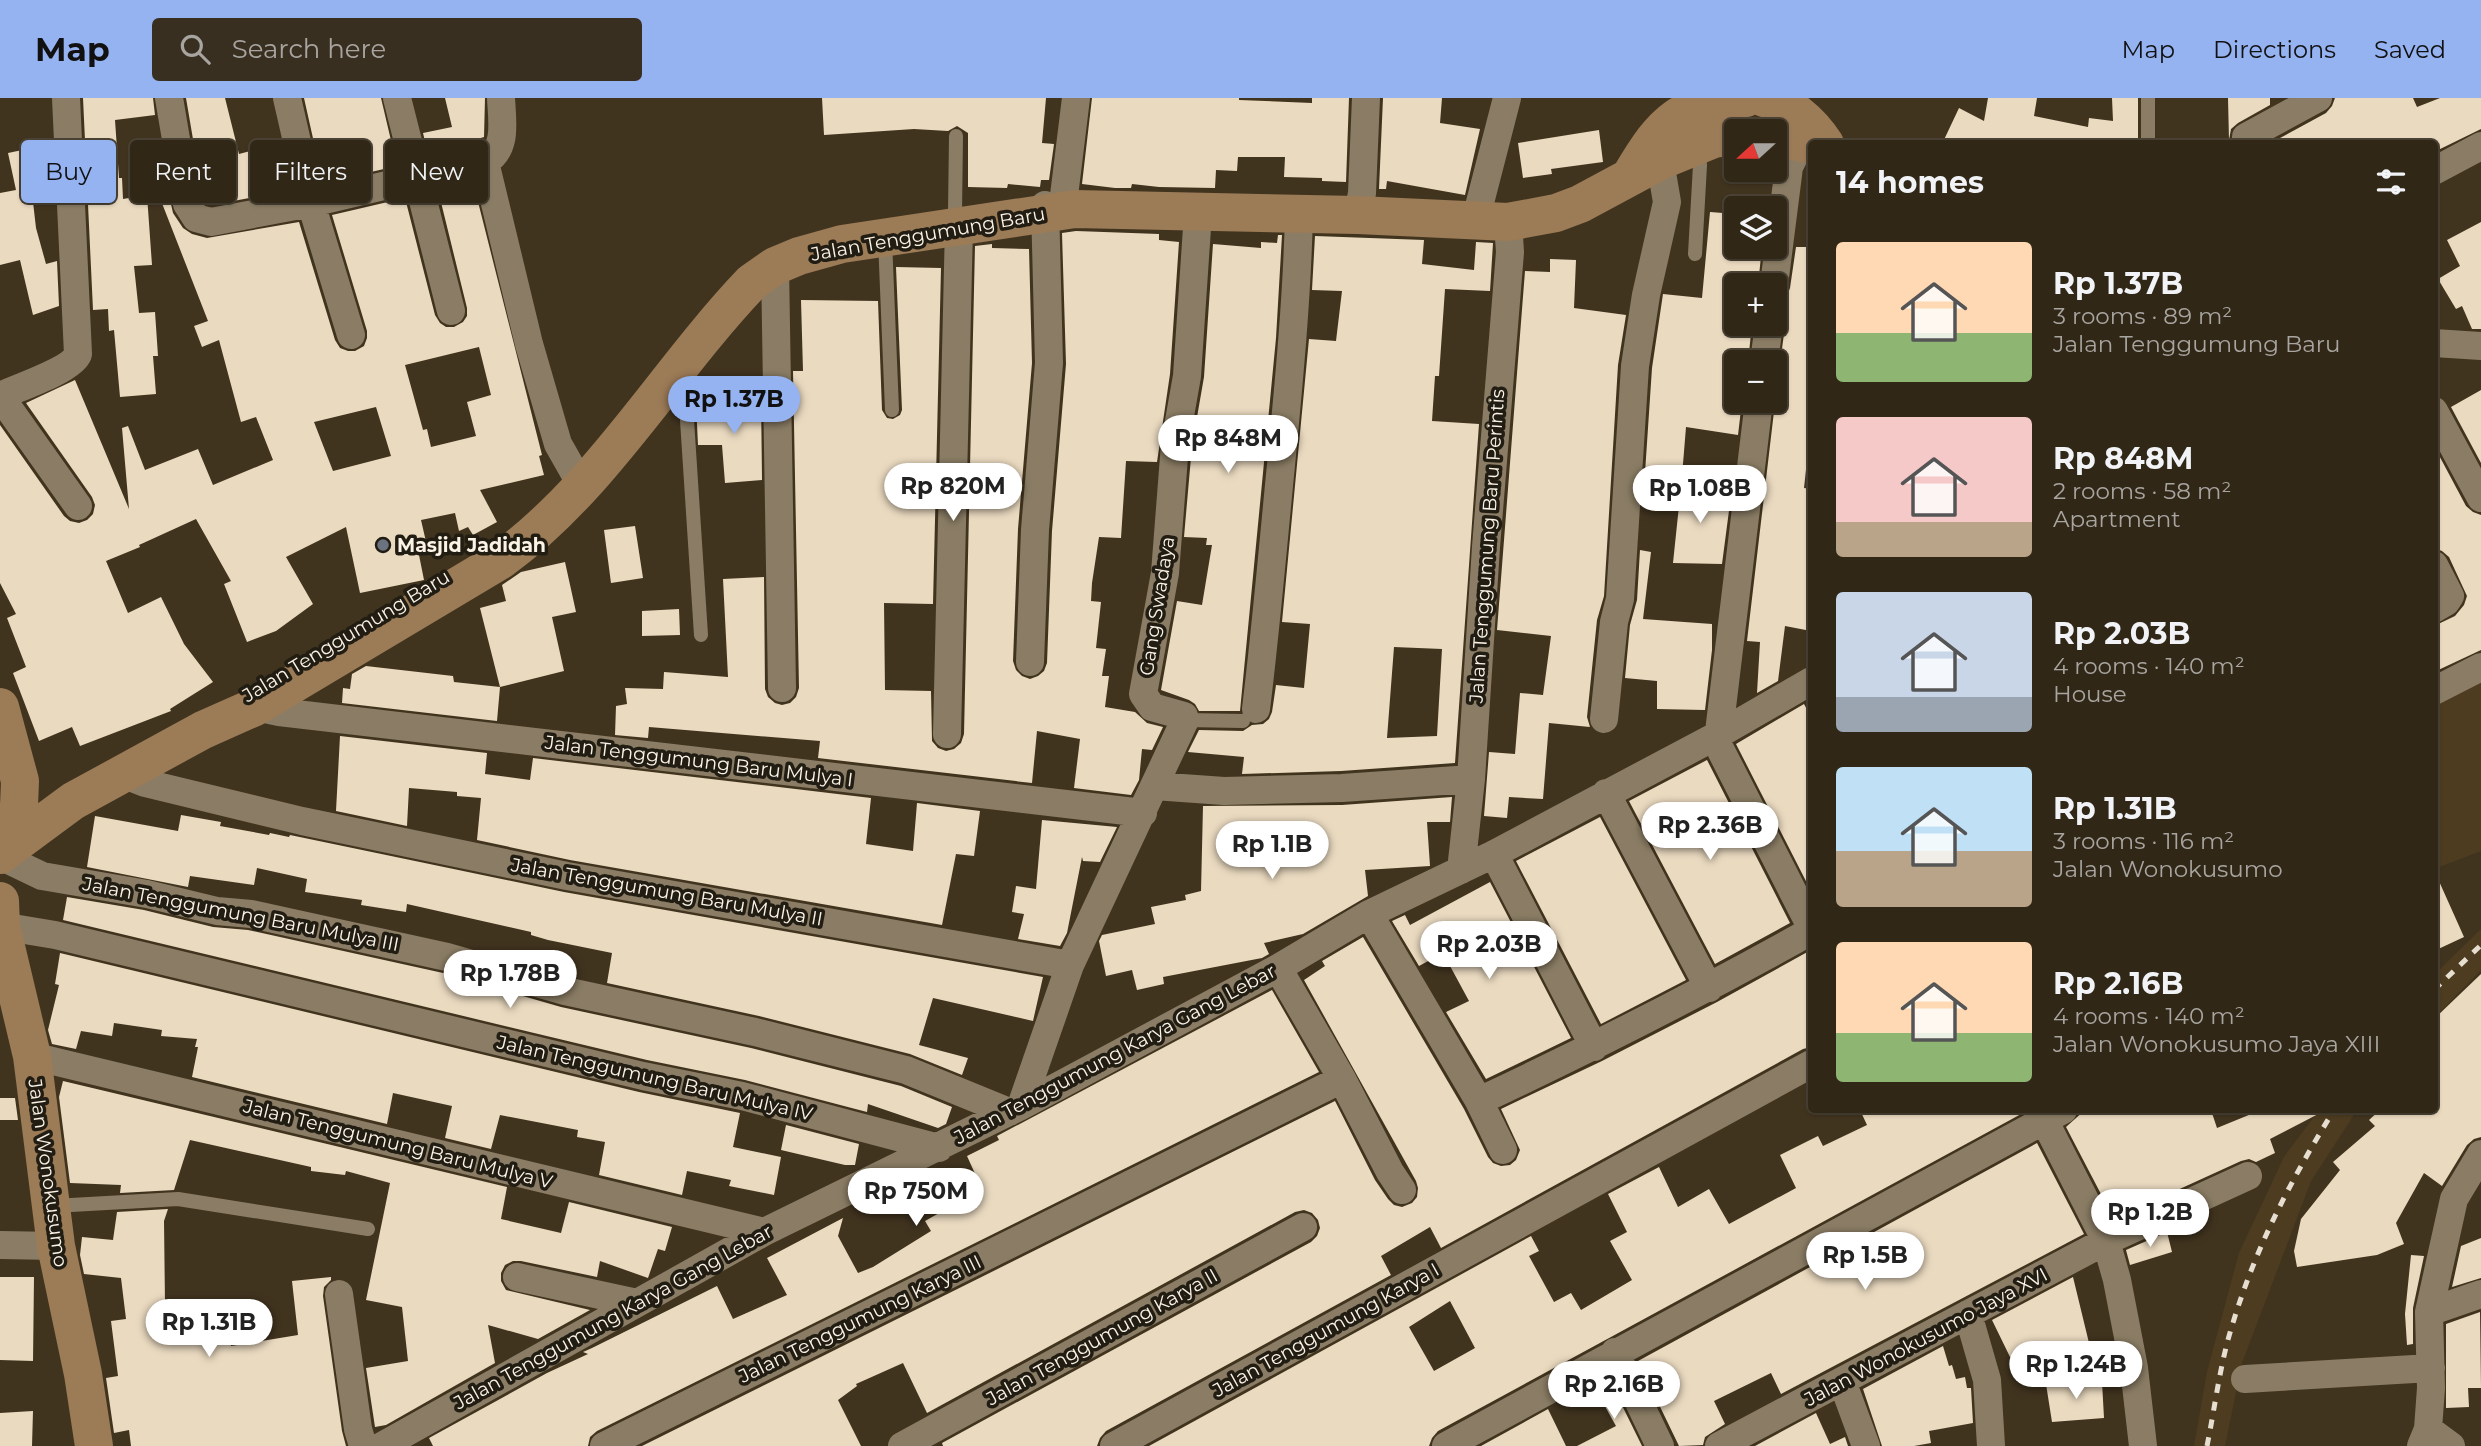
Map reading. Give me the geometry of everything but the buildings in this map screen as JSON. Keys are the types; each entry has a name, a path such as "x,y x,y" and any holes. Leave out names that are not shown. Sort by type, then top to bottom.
{"street":[{"path":"66,98 78,354 76,359 66,366 0,396 78,506"},
{"path":"169,98 187,204 196,218 211,222 222,221 311,203 351,335"},
{"path":"287,98 297,140"},
{"path":"397,98 406,140"},
{"path":"488,159 500,144 501,98"},
{"path":"1030,662 1035,530 1060,204 1076,98"},
{"path":"1360,205 1366,98"},
{"name":"Jalan Tenggumung Baru Perintis","path":"1461,870 1471,779 1486,547 1510,251 1491,222 1507,98"},
{"name":"Jalan Tenggumung Baru","path":"1646,161 1662,127 1677,115 1710,103 1746,98"},
{"path":"1764,98 1774,100 1803,138 1789,167 1776,273"},
{"path":"2246,140 2246,136 2276,109 2318,98"},
{"name":"Jalan Tenggumung Baru","path":"203,730 244,696 501,541 536,513 575,474 722,298 761,263 784,250 827,233 957,219 1060,204 1198,213 1298,214 1360,205 1491,222 1556,213 1580,204 1646,161 1724,138"},
{"path":"2438,169 2481,146"},
{"path":"1604,719 1614,622 1620,599 1635,366 1646,295 1667,202 1646,161"},
{"path":"488,174 529,344 558,444 575,474"},
{"path":"422,203 451,311"},
{"name":"Gang Swadaya","path":"1185,720 1184,716 1152,707 1143,694 1166,573 1175,444 1187,376 1198,213"},
{"path":"1249,715 1275,544 1298,267 1298,214"},
{"path":"947,734 957,219"},
{"name":"Jalan Tenggumung Baru","path":"0,855 73,801 203,730 255,707 501,560 521,545 583,486 737,298 752,282 775,266 815,250 885,238 957,219"},
{"path":"775,266 782,688"},
{"path":"2438,344 2479,352"},
{"path":"1757,413 1717,735 1808,923"},
{"path":"2438,418 2481,498"},
{"path":"2438,573 2449,594 2441,604"},
{"path":"2438,689 2481,667"},
{"name":"Jalan Tenggumung Karya Gang Lebar","path":"382,1446 764,1232 1015,1109 1278,968 1369,915 1494,854 1717,735 1808,683"},
{"path":"0,707 20,782 19,806 0,855"},
{"name":"Jalan Tenggumung Baru Mulya I","path":"255,707 1143,813"},
{"path":"1015,1109 1070,965 1185,720"},
{"name":"Jalan Tenggumung Baru Mulya II","path":"122,774 145,783 302,821 554,873 1070,965"},
{"path":"1154,786 1224,791 1329,789 1471,779"},
{"path":"1606,793 1709,988"},
{"path":"1494,854 1594,1047"},
{"name":"Jalan Tenggumung Baru Mulya III","path":"0,855 42,876 147,894 217,911 251,914 409,948 565,991 755,1032 906,1070 1015,1109"},
{"name":"Jalan Wonokusumo","path":"1,913 32,1056 56,1247 83,1374 94,1446"},
{"name":"Jalan Tenggumung Baru Mulya IV","path":"1,913 55,936 643,1076 742,1097 939,1148"},
{"path":"1369,915 1479,1101 1503,1150"},
{"path":"1479,1101 1594,1047 1709,988 1808,931"},
{"path":"1278,968 1402,1190"},
{"name":"Jalan Tenggumung Baru Mulya V","path":"32,1056 764,1232"},
{"name":"Jalan Tenggumung Karya I","path":"1114,1446 1808,1066"},
{"name":"Jalan Tenggumung Karya III","path":"604,1446 1342,1079"},
{"path":"1446,1446 1486,1437 1615,1352 2049,1113 2106,1241 2118,1280 2143,1446"},
{"path":"2451,1446 2424,1438 2431,1368 2429,1311 2454,1199 2481,1154"},
{"name":"Jalan Wonokusumo Jaya XVI","path":"1719,1446 2106,1241 2248,1176"},
{"name":"Jalan Tenggumung Karya II","path":"902,1446 1303,1227"},
{"path":"0,1245 56,1247"},
{"path":"517,1277 637,1303"},
{"path":"339,1294 363,1446"},
{"path":"2429,1311 2481,1294"},
{"path":"1968,1314 1987,1380 1991,1446"},
{"path":"1615,1352 1660,1446"},
{"path":"2245,1379 2431,1368"},
{"path":"1842,1381 1866,1446"}],"lane":[{"path":"2147,98 2148,140"},
{"path":"956,136 957,219"},
{"path":"1695,254 1700,165 1698,145"},
{"path":"885,238 892,410"},
{"path":"684,362 701,635"},
{"path":"1185,720 1249,715"},
{"path":"52,1206 185,1200 368,1229"}],"shaded area":[{"path":"2481,679 2481,851 2438,867 2438,704"},
{"path":"2481,929 2481,970 2438,1014 2438,971"},
{"path":"2317,1113 2355,1113 2311,1181 2242,1363 2225,1446 2194,1446 2207,1372 2239,1253 2284,1157"}],"railway":[{"path":"2438,986 2481,945"},
{"path":"2207,1446 2228,1340 2252,1268 2289,1188 2332,1113"}],"place":[{"name":"Masjid Jadidah","path":"383,545"}]}
